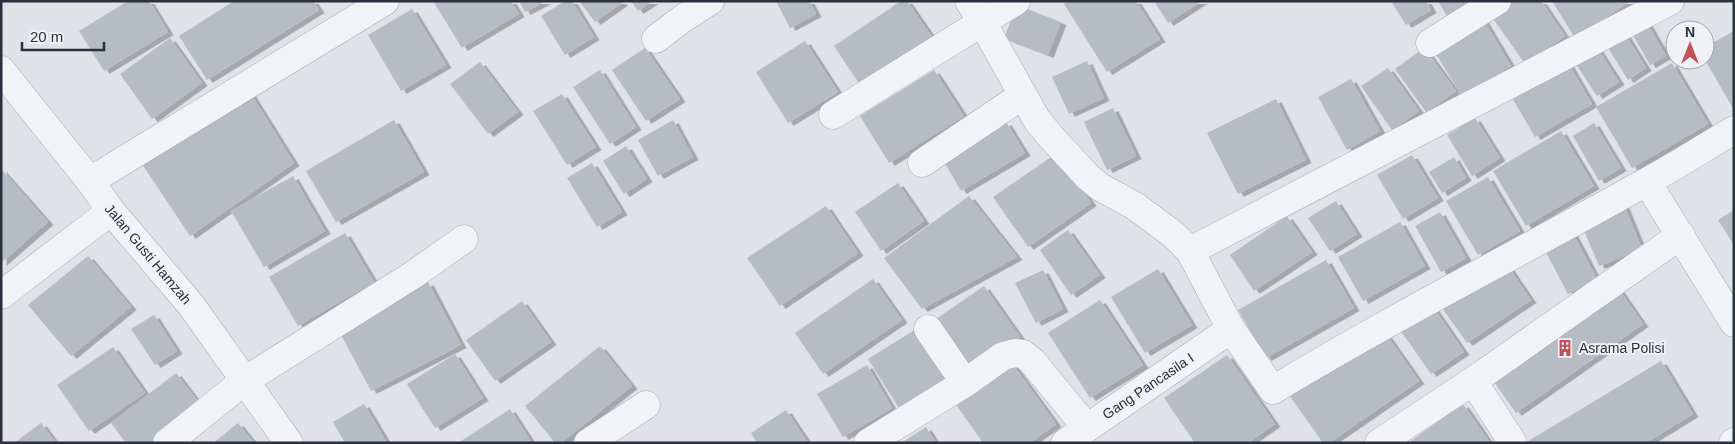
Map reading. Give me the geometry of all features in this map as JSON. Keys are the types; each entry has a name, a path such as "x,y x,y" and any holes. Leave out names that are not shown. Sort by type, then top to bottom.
{"street":[{"path":"90,181 385,1"},
{"path":"656,39 710,1"},
{"path":"833,115 976,12 1016,1"},
{"path":"1430,43 1497,1"},
{"path":"1190,251 1660,4"},
{"path":"976,12 1037,120 1088,177 1100,187 1135,206 1174,235 1190,251 1231,329 1273,390 1337,351 1452,286 1647,182 1734,130"},
{"name":"Jalan Gusti Hamzah","path":"6,85 90,181 111,212 192,305 288,443"},
{"path":"922,163 1023,96"},
{"path":"1647,182 1734,323"},
{"path":"1,295 111,212"},
{"path":"1379,443 1473,381 1681,235"},
{"path":"167,443 244,381 413,275 464,239"},
{"path":"928,329 965,382"},
{"name":"Gang Pancasila I","path":"1065,443 1231,329"},
{"path":"868,443 1009,353 1023,354 1032,361 1087,428"},
{"path":"1473,381 1513,443"},
{"path":"588,443 646,405"}],"building":[{"path":"128,1 149,1 168,32 104,71 79,31"},
{"path":"234,1 313,1 319,10 207,80 179,36"},
{"path":"433,1 511,1 519,14 462,48"},
{"path":"519,1 546,1 525,12"},
{"path":"565,1 572,1 594,37 565,55 541,16"},
{"path":"579,1 621,1 622,3 595,22"},
{"path":"631,1 653,1 638,11"},
{"path":"776,1 809,1 816,14 790,28"},
{"path":"901,1 907,1 932,37 860,85 834,46"},
{"path":"1068,1 1136,1 1160,39 1107,72 1064,4"},
{"path":"1154,1 1202,1 1168,23"},
{"path":"1391,1 1426,1 1431,10 1406,25"},
{"path":"1438,1 1469,1 1472,6 1449,20"},
{"path":"1509,1 1541,1 1565,36 1525,64 1490,14"},
{"path":"1552,1 1631,1 1575,38"},
{"path":"1017,5 1061,22 1048,55 1004,38"},
{"path":"412,9 446,65 401,91 368,35"},
{"path":"1483,19 1511,66 1461,95 1433,49"},
{"path":"1646,21 1665,57 1650,65 1630,30"},
{"path":"1734,31 1734,110 1711,70 1715,70 1715,41"},
{"path":"1625,34 1646,68 1628,80 1606,45"},
{"path":"170,38 202,83 152,119 120,74"},
{"path":"805,41 838,92 788,123 756,72"},
{"path":"1596,46 1619,82 1597,96 1574,61"},
{"path":"645,48 680,99 646,121 612,70"},
{"path":"1424,48 1456,91 1426,112 1395,69"},
{"path":"1087,61 1104,98 1069,114 1052,77"},
{"path":"480,62 518,112 488,134 450,84"},
{"path":"1568,63 1592,104 1535,137 1511,96"},
{"path":"1665,67 1665,70 1676,70 1708,124 1632,168 1596,107"},
{"path":"1388,68 1419,111 1392,130 1361,86"},
{"path":"600,70 636,127 610,144 573,87"},
{"path":"934,70 964,116 889,163 860,116"},
{"path":"1351,79 1380,131 1347,150 1318,97"},
{"path":"249,91 294,163 190,236 140,161"},
{"path":"562,94 596,147 567,165 533,111"},
{"path":"1276,99 1306,160 1238,194 1207,133"},
{"path":"1113,108 1136,156 1107,170 1084,122"},
{"path":"1475,118 1500,158 1472,176 1447,135"},
{"path":"394,120 424,172 336,222 306,171"},
{"path":"673,120 693,157 658,176 638,140"},
{"path":"1006,122 1025,153 961,191 943,160"},
{"path":"1594,123 1621,168 1599,181 1573,136"},
{"path":"1561,131 1594,186 1526,226 1493,171"},
{"path":"626,146 647,179 624,194 603,161"},
{"path":"1057,153 1091,203 1028,247 993,197"},
{"path":"1412,155 1438,198 1403,219 1377,175"},
{"path":"1454,157 1466,178 1442,193 1429,172"},
{"path":"592,163 622,212 597,227 567,178"},
{"path":"1,169 48,222 1,263"},
{"path":"293,176 325,231 264,267 231,211"},
{"path":"1488,177 1520,231 1478,255 1446,201"},
{"path":"898,183 924,221 881,251 855,212"},
{"path":"969,196 1017,257 922,309 884,258"},
{"path":"1336,201 1357,234 1330,251 1308,218"},
{"path":"1623,203 1642,249 1599,266 1580,221"},
{"path":"826,206 858,253 780,306 747,258"},
{"path":"1734,210 1734,245 1718,220"},
{"path":"1440,212 1466,258 1441,272 1415,226"},
{"path":"1287,216 1312,252 1254,291 1230,255"},
{"path":"1400,222 1425,266 1363,301 1338,257"},
{"path":"1570,228 1597,279 1568,294 1541,243"},
{"path":"1068,230 1100,275 1071,295 1040,250"},
{"path":"345,233 374,282 298,326 269,277"},
{"path":"88,256 131,307 71,356 28,305"},
{"path":"1326,260 1354,308 1266,358 1238,310"},
{"path":"1505,262 1531,300 1467,343 1440,305"},
{"path":"1158,269 1192,325 1145,353 1111,297"},
{"path":"1043,270 1063,309 1036,323 1015,283"},
{"path":"873,279 902,320 823,374 795,333"},
{"path":"428,282 461,345 371,391 338,329"},
{"name":"Asrama Polisi","path":"1614,282 1643,324 1516,413 1487,372"},
{"path":"984,286 1020,337 972,370 936,319"},
{"path":"1100,300 1143,365 1090,398 1048,333"},
{"path":"522,301 551,342 495,381 466,340"},
{"path":"1431,304 1464,352 1431,374 1398,327"},
{"path":"154,315 177,351 155,365 131,329"},
{"path":"921,326 957,383 904,416 868,359"},
{"path":"1381,327 1419,381 1329,443 1323,443 1287,392"},
{"path":"600,346 632,386 561,443 555,443 525,406"},
{"path":"113,347 145,393 89,431 57,385"},
{"path":"455,354 483,398 435,428 407,384"},
{"path":"1227,355 1275,424 1248,443 1195,443 1164,398"},
{"path":"1009,359 1056,424 1030,443 983,443 952,399"},
{"name":"Asrama Polisi","path":"1661,361 1693,414 1646,443 1525,443"},
{"path":"867,365 892,408 843,437 817,394"},
{"path":"176,373 201,406 153,443 126,443 111,423"},
{"path":"364,404 387,443 345,443 333,422"},
{"path":"1463,404 1490,443 1408,443"},
{"path":"510,409 532,443 458,443"},
{"path":"786,410 808,443 757,443 751,433"},
{"path":"41,423 56,443 14,443"},
{"path":"238,423 254,443 213,443"},
{"path":"926,427 936,443 901,443"}],"place":[{"name":"Asrama Polisi","path":"1565,348"}]}
